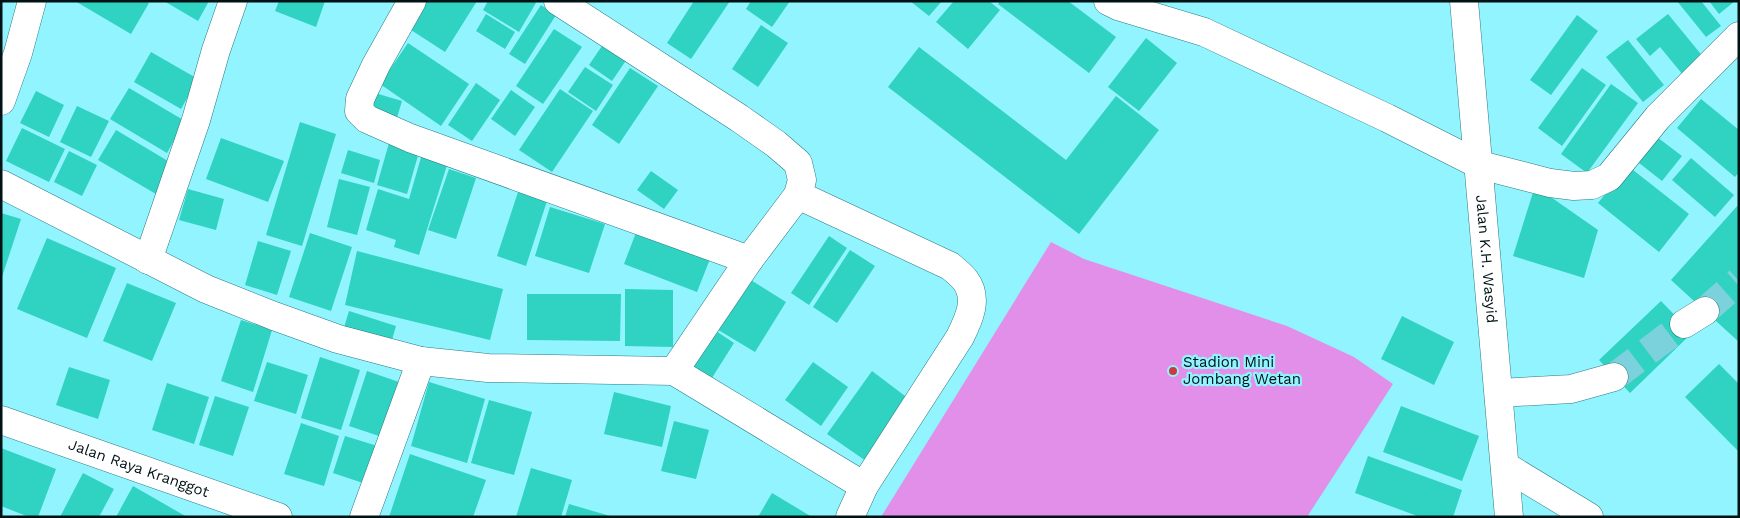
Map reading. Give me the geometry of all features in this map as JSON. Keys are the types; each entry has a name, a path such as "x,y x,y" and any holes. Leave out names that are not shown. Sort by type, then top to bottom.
{"street":[{"path":"1,101 18,53 32,1"},
{"path":"148,260 196,120 232,1"},
{"path":"412,1 376,65 360,99 359,111 367,119 410,138 749,260"},
{"path":"558,1 739,118 776,144 798,163 802,180 798,194 749,260 674,371"},
{"path":"1108,1 1118,6 1204,32 1387,118 1480,165 1550,183 1574,186 1592,185 1610,176 1658,117 1739,36"},
{"name":"Jalan K.H. Wasyid","path":"1464,1 1480,165 1509,517"},
{"path":"1,184 206,289 338,339 421,360 488,368 674,371 864,486"},
{"path":"798,194 950,266 966,280 974,301 960,337 864,486 850,517"},
{"path":"364,517 421,360"},
{"path":"1498,393 1571,389 1614,377"},
{"name":"Jalan Raya Kranggot","path":"1,420 275,516"},
{"path":"1505,466 1589,517"}],"shaded area":[{"name":"Stadion Mini Jombang Wetan","path":"1051,242 1084,259 1287,326 1354,357 1393,384 1307,517 881,517"}],"building":[{"path":"75,1 146,1 149,3 131,34"},
{"path":"164,1 209,1 198,21"},
{"path":"279,1 325,1 316,27 275,11"},
{"path":"425,1 477,1 445,52 408,28"},
{"path":"488,1 537,1 519,32 483,10"},
{"path":"694,1 730,1 691,59 667,43"},
{"path":"751,1 790,1 772,27 746,9"},
{"path":"910,1 942,1 929,16"},
{"path":"954,1 989,1 1000,10 968,49 936,22"},
{"path":"1000,1 1068,1 1116,37 1089,73 998,4"},
{"path":"1677,1 1701,1 1721,26 1706,37"},
{"path":"1709,1 1735,1 1719,14"},
{"path":"541,5 556,15 525,64 509,54"},
{"path":"486,14 515,32 505,49 476,31"},
{"path":"1668,14 1709,64 1688,81 1660,47 1650,56 1636,39"},
{"path":"1577,15 1598,31 1551,95 1530,80"},
{"path":"761,25 788,43 758,87 732,69"},
{"path":"554,29 582,47 543,104 516,86"},
{"path":"1146,38 1177,63 1139,111 1108,87"},
{"path":"1628,40 1664,85 1643,102 1606,57"},
{"path":"408,43 469,84 441,126 380,84"},
{"path":"604,43 627,59 612,81 589,65"},
{"path":"919,47 1066,160 1116,96 1159,130 1079,234 888,87"},
{"path":"151,52 198,79 181,109 134,82"},
{"path":"585,67 613,85 596,111 568,92"},
{"path":"630,68 658,86 619,144 592,125"},
{"path":"1582,68 1606,85 1562,146 1538,128"},
{"path":"476,83 500,100 472,141 448,125"},
{"path":"1611,84 1638,103 1587,173 1561,154"},
{"path":"129,88 185,121 167,153 110,119"},
{"path":"560,89 593,111 552,172 519,150"},
{"path":"511,90 535,107 515,136 491,119"},
{"path":"36,91 64,105 49,137 20,123"},
{"path":"375,93 402,101 396,121 370,114"},
{"path":"1701,99 1739,130 1739,172 1735,177 1677,128"},
{"path":"77,106 109,121 91,157 60,142"},
{"path":"300,122 336,134 302,246 266,235"},
{"path":"22,128 65,149 49,182 6,161"},
{"path":"116,130 178,167 161,197 98,160"},
{"path":"1653,134 1682,156 1662,181 1634,159"},
{"path":"221,138 284,161 268,202 206,179"},
{"path":"389,143 419,152 407,194 377,185"},
{"path":"348,150 380,160 374,183 341,173"},
{"path":"69,151 97,165 82,196 54,182"},
{"path":"422,154 448,162 419,255 394,247 396,240 366,230 378,189 409,199"},
{"path":"1691,158 1734,195 1715,217 1672,180"},
{"path":"1628,166 1689,214 1659,252 1598,203"},
{"path":"449,169 476,178 456,239 428,230"},
{"path":"651,171 678,190 664,209 637,190"},
{"path":"339,179 370,187 357,235 327,227"},
{"path":"1535,186 1598,230 1584,278 1513,256"},
{"path":"188,189 224,199 216,230 179,220"},
{"path":"518,192 547,201 526,266 497,256"},
{"path":"1739,204 1739,342 1671,280"},
{"path":"550,207 605,224 589,273 535,256"},
{"path":"1,213 21,219 2,277 1,277"},
{"path":"637,230 710,259 697,292 624,264"},
{"path":"310,233 352,247 331,311 289,297"},
{"path":"829,236 847,248 809,305 791,293"},
{"path":"47,238 116,268 87,338 17,309"},
{"path":"258,241 291,251 277,295 245,285"},
{"path":"850,250 875,266 837,323 813,307"},
{"path":"357,251 503,289 490,340 345,305"},
{"path":"746,277 786,302 755,352 715,328"},
{"path":"127,283 176,303 152,361 103,341"},
{"path":"625,289 673,290 673,347 625,346"},
{"path":"527,294 621,294 620,341 527,340"},
{"path":"1661,301 1692,333 1630,393 1599,360"},
{"path":"349,311 396,326 389,350 342,334"},
{"path":"1402,316 1454,342 1434,385 1381,359"},
{"path":"241,320 272,330 253,392 221,381"},
{"path":"713,329 734,343 710,381 689,368"},
{"path":"320,357 360,370 341,430 301,418"},
{"path":"267,362 308,375 296,414 254,401"},
{"path":"813,362 848,387 821,426 785,400"},
{"path":"1719,364 1739,384 1739,452 1685,397"},
{"path":"69,367 110,380 98,419 56,405"},
{"path":"367,371 399,382 382,437 349,426"},
{"path":"872,371 909,399 866,461 827,434"},
{"path":"429,382 485,399 467,463 411,446"},
{"path":"167,383 209,397 194,444 152,430"},
{"path":"614,392 671,406 662,447 604,434"},
{"path":"215,396 249,407 233,456 199,445"},
{"path":"489,400 532,412 514,475 471,463"},
{"path":"1401,406 1479,436 1462,481 1383,452"},
{"path":"674,421 709,430 696,479 661,471"},
{"path":"301,423 339,436 324,486 284,474"},
{"path":"345,436 384,448 372,486 333,473"},
{"path":"1,448 56,469 38,517 29,517 1,506"},
{"path":"410,454 486,480 473,517 389,517"},
{"path":"1368,456 1462,490 1453,517 1420,517 1355,493"},
{"path":"531,468 572,480 561,517 516,517"},
{"path":"83,473 114,489 99,517 60,517"},
{"path":"133,486 187,517 116,517"},
{"path":"772,493 812,517 758,517"},
{"path":"569,504 610,516 610,517 565,517"}],"tunnel":[{"path":"1705,311 1739,281"},
{"path":"1614,377 1684,324"}],"place":[{"name":"Stadion Mini Jombang Wetan","path":"1173,371"}]}
